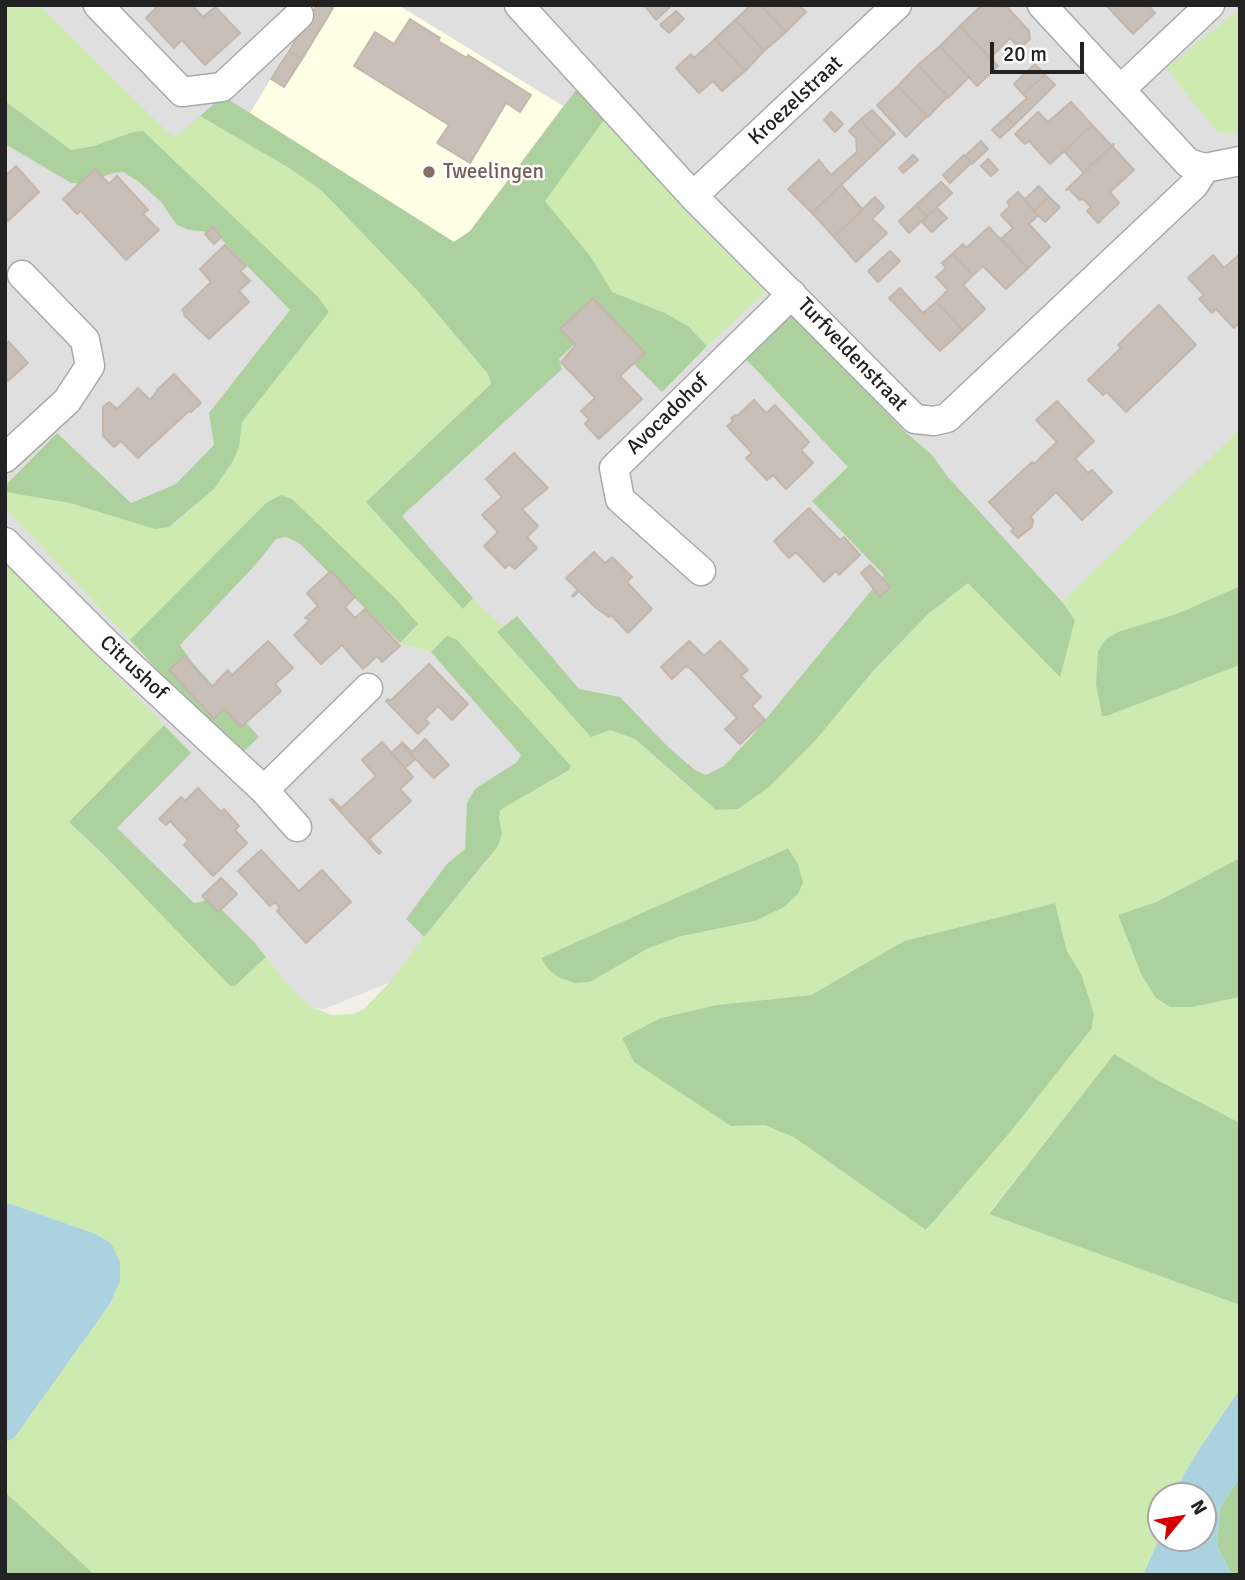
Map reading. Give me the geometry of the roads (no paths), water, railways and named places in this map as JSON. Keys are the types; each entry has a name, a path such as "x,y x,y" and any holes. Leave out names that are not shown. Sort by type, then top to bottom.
{"street":[{"path":"98,5 182,92 222,88 299,15"},
{"name":"Turfveldenstraat","path":"519,5 693,196 915,419 934,421 947,418 1194,185 1205,168"},
{"name":"Kroezelstraat","path":"693,196 897,5"},
{"path":"1042,5 1188,163 1205,168 1240,160"},
{"path":"1121,89 1210,5"},
{"path":"5,458 67,401 90,366 85,340 22,275"},
{"name":"Avocadohof","path":"701,572 620,499 614,468 792,295"},
{"name":"Citrushof","path":"5,542 107,644 264,790 297,827"},
{"path":"264,790 368,688"}],"water":[{"path":"5,1202 96,1234 111,1243 120,1261 120,1281 110,1304 14,1438 6,1442"},
{"path":"1240,1389 1240,1476 1220,1508 1217,1546 1217,1482 1179,1482"},
{"path":"1217,1546 1230,1571 1235,1575 1143,1575 1153,1552 1217,1552"}],"place":[{"name":"Tweelingen","path":"429,172"}]}
